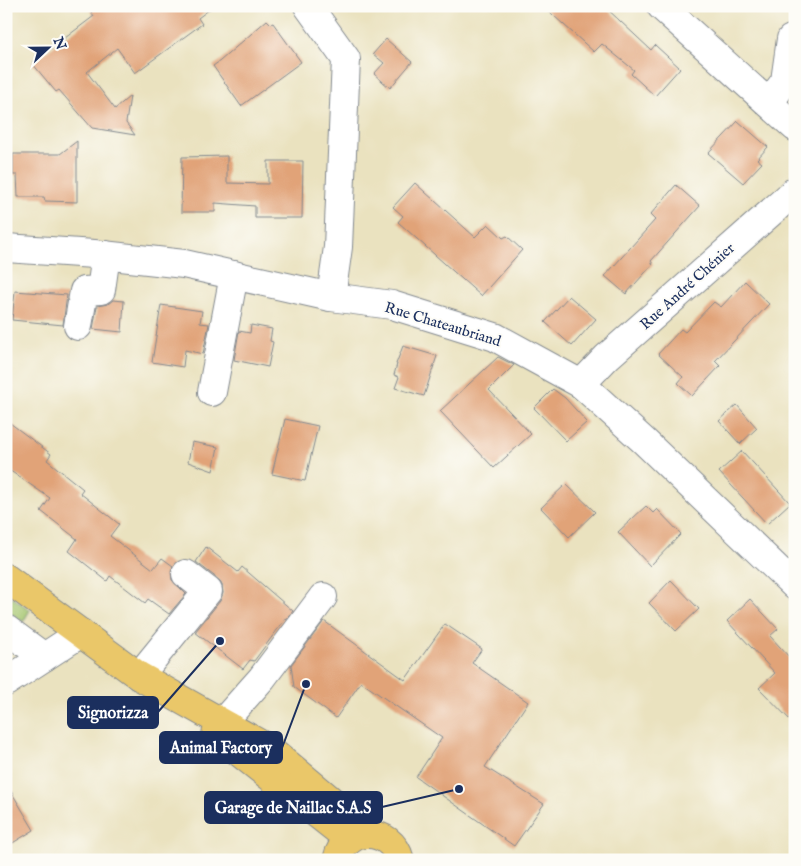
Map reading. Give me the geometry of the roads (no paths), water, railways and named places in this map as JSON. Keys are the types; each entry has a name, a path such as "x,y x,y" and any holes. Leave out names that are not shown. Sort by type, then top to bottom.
{"main road":[{"path":"6,578 147,681 353,844"},
{"path":"147,681 271,750 353,844"},
{"path":"353,844 380,836 388,840 395,847 401,858"}],"street":[{"path":"308,6 346,59 338,247 331,297"},
{"path":"661,6 795,127"},
{"path":"769,103 785,82 791,38"},
{"name":"Rue André Chénier","path":"581,384 607,357 795,190"},
{"name":"Rue Chateaubriand","path":"6,248 106,255 184,264 331,297 392,305 494,337 581,384 645,442 795,586"},
{"path":"78,326 84,291 101,290 106,255"},
{"path":"212,392 234,275"},
{"path":"147,681 208,591 186,574"},
{"path":"222,723 262,678 323,597"},
{"path":"6,629 44,657"},
{"path":"6,682 80,633"}],"place":[{"name":"Signorizza","path":"220,641"},
{"name":"Animal Factory","path":"306,684"},
{"name":"Garage de Naillac S.A.S","path":"459,789"}]}
